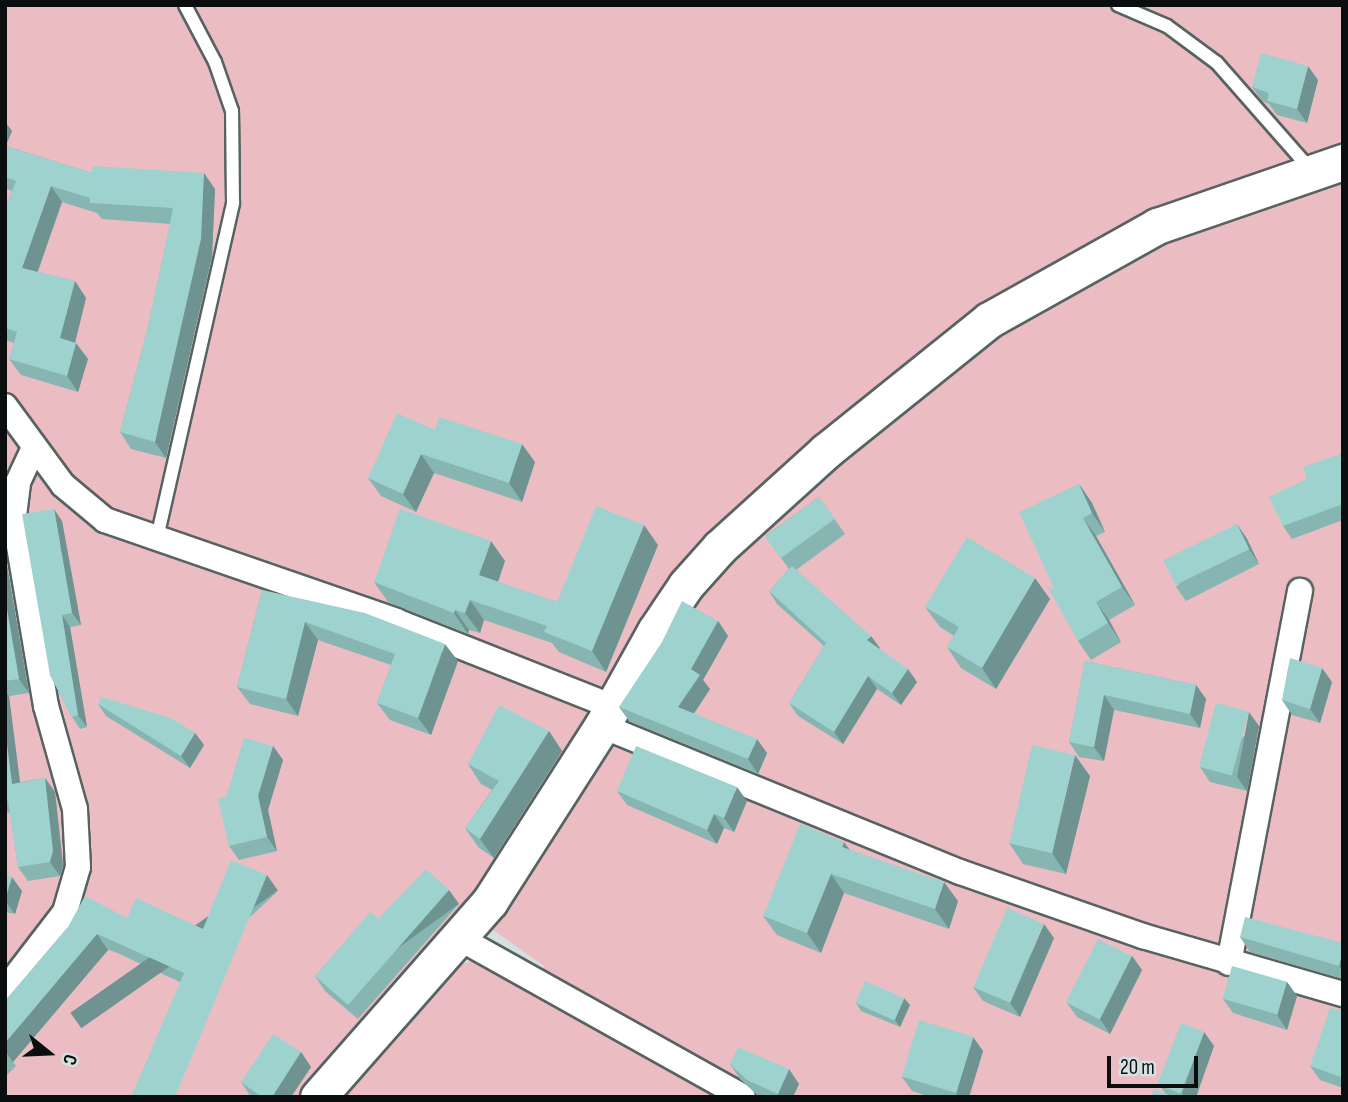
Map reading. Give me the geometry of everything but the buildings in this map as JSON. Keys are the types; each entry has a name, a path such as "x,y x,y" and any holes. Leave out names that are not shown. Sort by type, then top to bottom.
{"street":[{"path":"318,1097 459,938 520,859 686,585 720,547 826,451 989,320 1157,226 1327,167"},
{"path":"5,406 34,448 90,512 396,621 960,872 1229,963 1343,994"},
{"path":"5,990 65,912 74,890 79,843 69,778 38,665 10,516 18,482 34,448"},
{"path":"1229,963 1300,591"},
{"path":"459,938 743,1097"}],"lane":[{"path":"157,538 233,204 232,111 215,62 185,5"},
{"path":"1118,5 1167,26 1217,63 1327,167"}],"shaded area":[{"path":"5,5 1343,5 1343,1097 5,1097","holes":["545,829 493,930 544,966 536,982 492,959 429,968"]}]}
